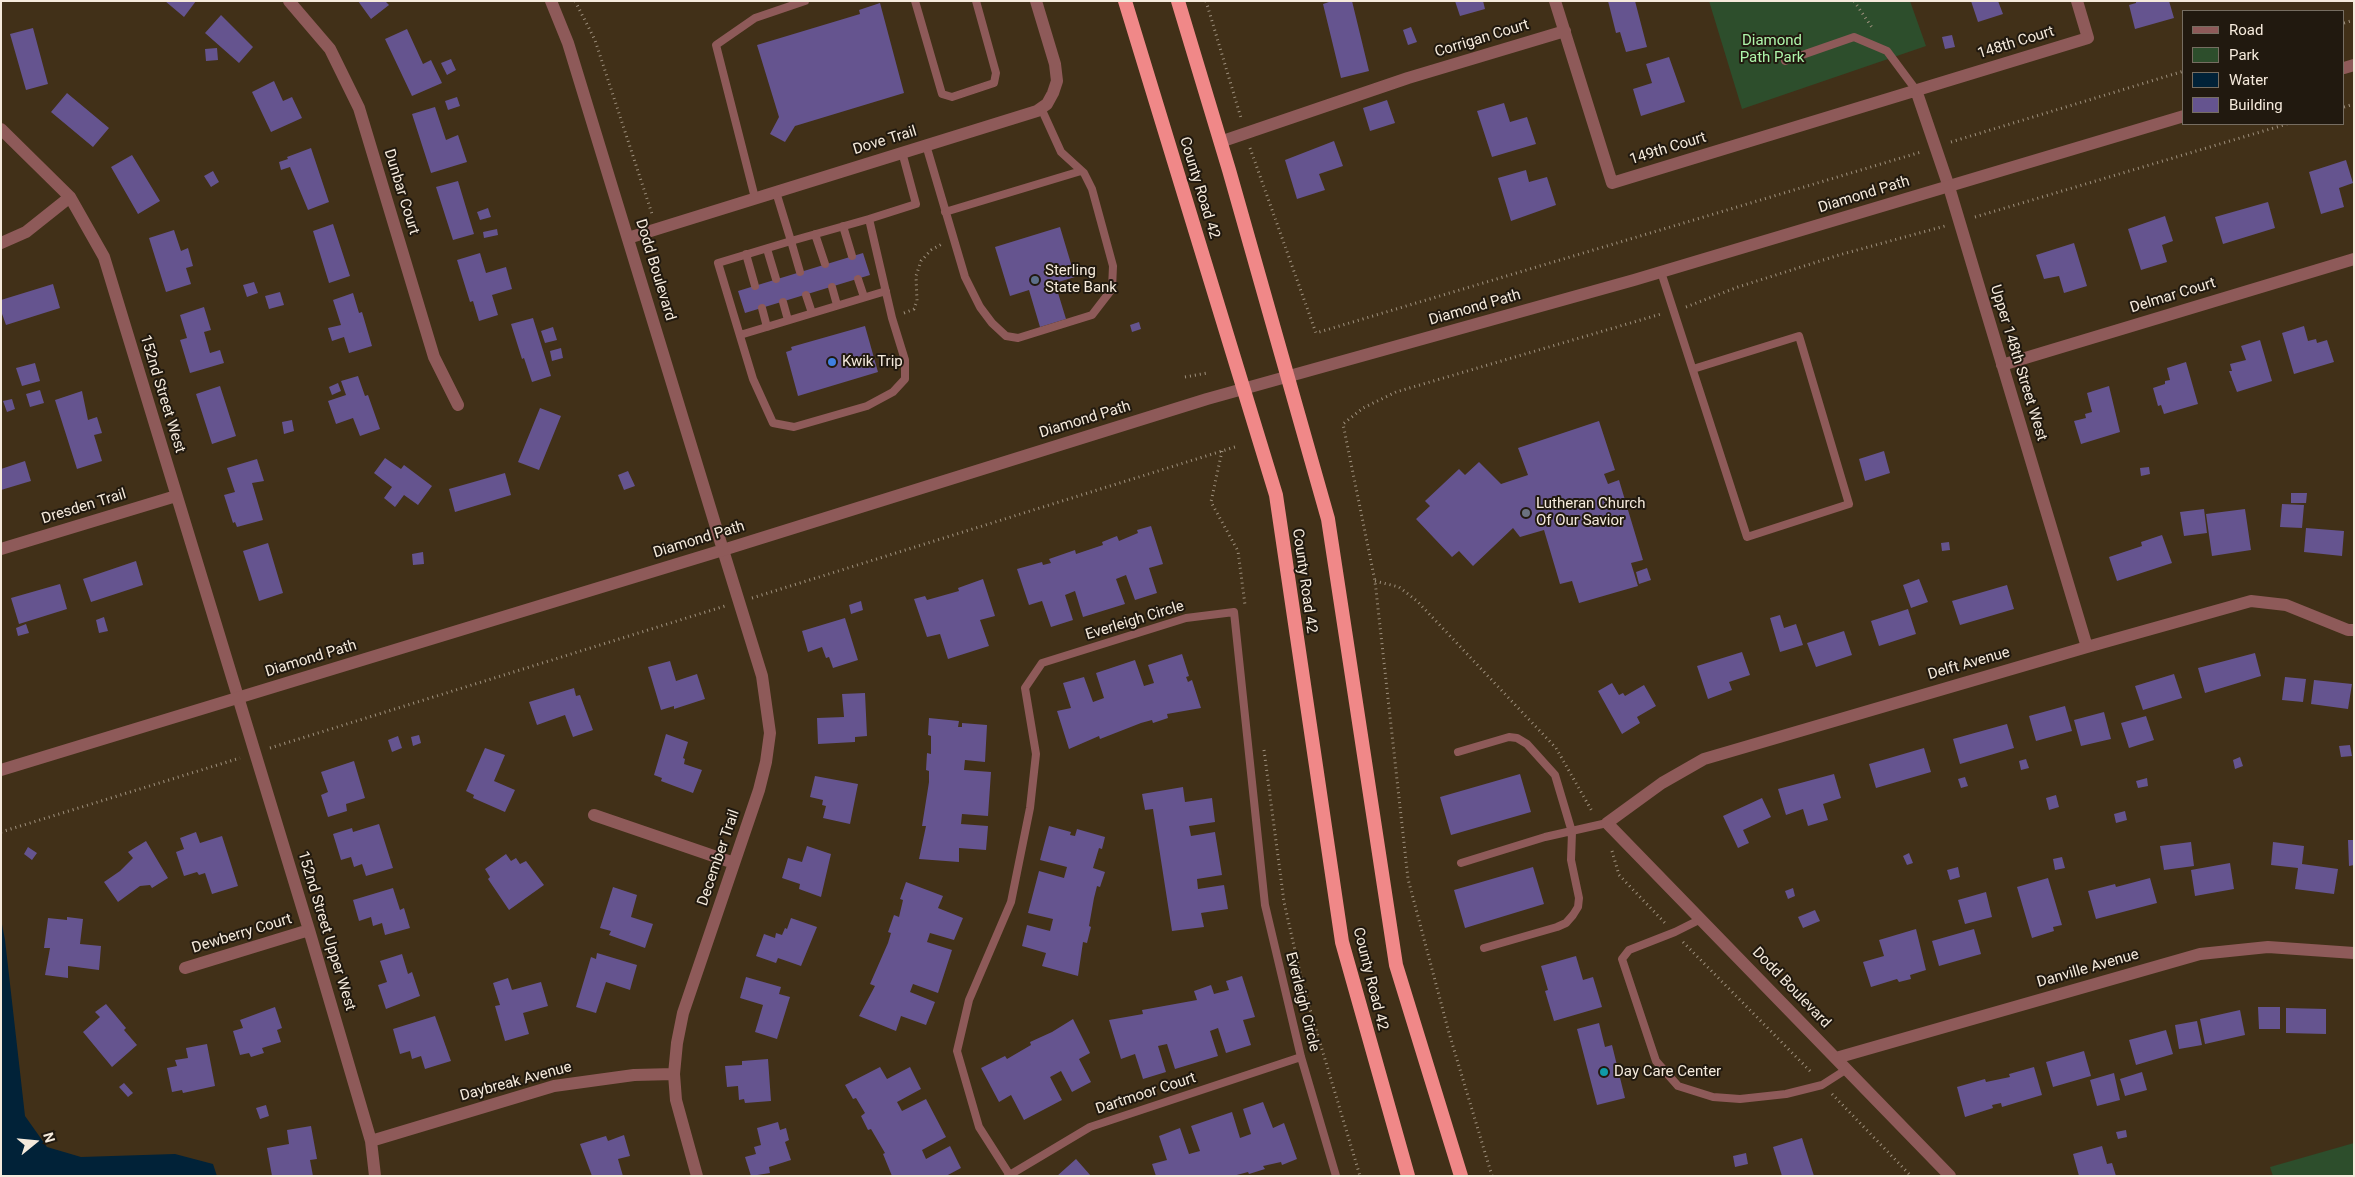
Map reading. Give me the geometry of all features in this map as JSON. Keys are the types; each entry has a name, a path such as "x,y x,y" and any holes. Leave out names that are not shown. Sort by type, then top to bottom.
{"highway":[{"name":"County Road 42","path":"1125,1 1276,495 1342,942 1408,1176"},
{"name":"County Road 42","path":"1178,1 1328,519 1396,965 1461,1176"}],"street":[{"name":"Dunbar Court","path":"289,1 330,49 359,108 434,357 458,405"},
{"name":"Dodd Boulevard","path":"551,1 568,43 723,550"},
{"path":"1036,1 1055,64 1057,81 1053,93 1041,108"},
{"name":"149th Court","path":"1555,1 1612,183 1916,90"},
{"name":"148th Court","path":"1916,90 2088,38 2077,1"},
{"name":"Corrigan Court","path":"1220,142 1408,78 1565,31"},
{"name":"Upper 148th Street West","path":"1916,90 1949,187 2087,647"},
{"name":"Dove Trail","path":"628,238 1041,108"},
{"name":"Diamond Path","path":"1,770 1244,389 1661,272 2182,117"},
{"name":"152nd Street West","path":"1,129 70,198 104,257 238,698"},
{"path":"1,244 26,232 70,198"},
{"name":"Delmar Court","path":"2002,365 2354,258"},
{"name":"Dresden Trail","path":"1,549 176,496"},
{"name":"December Trail","path":"697,1176 676,1100 674,1074 676,1043 682,1013 759,790 766,762 770,733 762,676 723,550"},
{"name":"Delft Avenue","path":"1607,823 1662,783 1704,759 2251,601 2286,605 2348,630 2354,630"},
{"name":"152nd Street Upper West","path":"238,698 371,1141 375,1176"},
{"path":"594,815 734,863"},
{"name":"Dodd Boulevard","path":"1607,823 1950,1176"},
{"name":"Dewberry Court","path":"185,968 309,930"},
{"name":"Danville Avenue","path":"1836,1058 2200,954 2268,947 2354,952"},
{"name":"Daybreak Avenue","path":"371,1141 554,1086 634,1075 674,1074"}],"lane":[{"path":"755,198 716,45 755,18 805,1"},
{"path":"915,1 942,94 952,96 994,83 996,73 976,1"},
{"path":"1785,61 1854,37 1887,51 1916,90"},
{"path":"926,145 965,277 980,307 992,323 1006,336 1018,338 1092,316 1112,289 1113,266 1092,189 1081,170 1061,152 1041,108"},
{"path":"869,219 892,318 905,360 905,379 893,392 866,406 794,427 773,423 753,379 718,262 916,204 902,152"},
{"path":"945,212 1081,170"},
{"path":"776,192 800,272"},
{"path":"843,226 852,256"},
{"path":"815,234 825,264"},
{"path":"767,248 776,279"},
{"path":"746,254 755,286"},
{"path":"1661,272 1692,369 1747,537 1849,504 1799,336 1692,369"},
{"path":"858,279 864,297"},
{"path":"832,287 837,305"},
{"path":"740,336 886,291"},
{"path":"806,295 812,313"},
{"path":"783,302 788,320"},
{"path":"762,308 767,327"},
{"name":"Everleigh Circle","path":"1008,1175 979,1127 957,1050 969,1000 1010,902 1030,808 1036,754 1025,688 1042,663 1186,618 1234,612 1265,905 1301,1057 1336,1176"},
{"path":"1458,752 1509,737 1518,738 1527,744 1555,775 1572,832 1570,860 1579,898 1578,907 1573,916 1566,923 1557,927 1484,948"},
{"path":"1461,863 1544,837 1607,823"},
{"path":"1701,919 1629,950 1622,959 1656,1061 1678,1086 1713,1097 1740,1099 1786,1094 1822,1084 1847,1069"},
{"name":"Dartmoor Court","path":"1008,1175 1090,1128 1301,1057"}],"path":[{"path":"575,1 595,40 647,198"},
{"path":"1854,1 1887,51"},
{"path":"1492,1176 1449,1033 1408,879 1375,582 1343,424 1363,408 1396,392 1674,311 1839,255 1959,222 2284,125"},
{"path":"892,318 914,309 917,301 916,276 921,261 931,250 944,243"},
{"path":"1185,376 1207,373"},
{"path":"1,832 1238,446"},
{"path":"1222,451 1211,502 1238,551 1245,606"},
{"path":"1375,582 1399,587 1418,601 1556,748 1573,775 1591,811 1607,823 1614,861 1619,875 1911,1176"},
{"path":"1264,748 1284,902 1300,977 1360,1176"}],"green space":[{"name":"Diamond Path Park","path":"1709,1 1910,1 1926,46 1742,109"},
{"path":"2354,1143 2354,1176 2273,1176 2270,1167"}],"water":[{"path":"1,919 25,1116 47,1147 81,1157 175,1154 213,1164 217,1176 1,1176"}],"building":[{"path":"165,1 196,1 184,17"},
{"path":"358,1 385,1 389,5 371,19"},
{"path":"1332,1 1352,1 1369,71 1341,78 1323,4"},
{"path":"1455,1 1483,1 1485,9 1460,16"},
{"path":"1608,1 1635,1 1647,47 1626,52 1620,32 1616,33"},
{"path":"1971,1 1998,1 2003,14 1978,22"},
{"path":"2136,1 2169,1 2174,18 2135,29 2129,5 2136,3"},
{"path":"880,3 904,93 795,126 785,142 770,134 779,117 757,45 860,14 859,10"},
{"path":"221,15 253,47 239,63 205,33"},
{"path":"1411,27 1417,42 1408,45 1403,30"},
{"path":"33,28 48,84 26,90 10,34"},
{"path":"407,29 423,64 431,60 442,83 412,96 385,39"},
{"path":"1952,35 1955,47 1945,49 1942,37"},
{"path":"217,48 218,60 206,61 205,49"},
{"path":"1669,57 1685,102 1641,116 1633,89 1652,83 1646,64"},
{"path":"451,59 456,70 447,75 441,63"},
{"path":"274,81 283,101 292,97 302,118 271,132 252,92"},
{"path":"67,93 109,128 93,147 51,112"},
{"path":"457,97 460,106 448,110 445,101"},
{"path":"1387,100 1395,123 1370,131 1363,108"},
{"path":"1504,103 1510,122 1527,117 1536,144 1492,157 1477,111"},
{"path":"435,107 446,140 458,135 467,162 431,173 412,114"},
{"path":"1334,141 1343,166 1319,174 1325,190 1297,199 1285,160"},
{"path":"311,148 329,202 308,210 290,167 281,170 279,162"},
{"path":"132,155 160,201 138,214 111,167"},
{"path":"2346,160 2353,183 2339,188 2344,207 2321,214 2309,172"},
{"path":"1526,170 1529,182 1547,177 1556,205 1511,221 1498,178"},
{"path":"213,171 219,182 211,187 204,176"},
{"path":"458,181 474,234 453,240 436,187"},
{"path":"2268,202 2275,228 2223,244 2215,217"},
{"path":"488,208 491,217 480,220 477,212"},
{"path":"2165,216 2173,241 2162,245 2167,262 2141,270 2128,229"},
{"path":"333,224 350,276 329,283 313,231"},
{"name":"Sterling State Bank","path":"1060,227 1075,277 1055,283 1066,319 1040,327 1029,290 1010,296 995,247"},
{"path":"497,229 498,235 484,238 483,232"},
{"path":"174,230 181,251 188,248 193,266 186,268 191,284 166,292 149,238"},
{"path":"2074,243 2087,286 2064,293 2059,276 2044,279 2036,255"},
{"path":"480,253 486,273 506,267 512,289 492,295 498,315 479,321 473,301 470,302 457,260"},
{"path":"863,253 870,275 745,313 738,291"},
{"path":"254,282 258,293 247,297 243,285"},
{"path":"53,284 60,308 6,325 1,311 1,300"},
{"path":"280,292 284,305 269,309 265,296"},
{"path":"353,293 359,313 362,312 372,346 349,353 344,337 332,341 328,328 341,325 333,300"},
{"path":"204,307 211,330 204,332 210,353 220,350 224,363 190,373 180,340 187,338 180,315"},
{"path":"533,318 551,376 532,382 524,358 522,359 511,324"},
{"path":"1139,322 1141,329 1132,332 1130,325"},
{"name":"Kwik Trip","path":"865,326 878,372 798,396 786,352 792,350 791,347"},
{"path":"2304,326 2308,341 2316,339 2317,343 2327,340 2334,362 2294,374 2282,333"},
{"path":"553,327 557,340 545,343 541,331"},
{"path":"2260,340 2272,381 2237,392 2229,371 2232,371 2230,364 2246,360 2241,346"},
{"path":"561,348 563,358 552,361 550,351"},
{"path":"2186,362 2198,404 2164,414 2161,405 2158,406 2153,388 2170,380 2167,368"},
{"path":"35,363 40,381 22,386 16,368"},
{"path":"358,376 365,396 368,395 380,429 360,436 353,418 336,424 328,401 346,395 341,381"},
{"path":"338,383 341,391 332,395 329,387"},
{"path":"220,386 236,436 212,444 196,394"},
{"path":"2109,386 2120,432 2081,444 2074,421 2086,418 2085,414 2092,412 2087,393"},
{"path":"40,390 44,403 30,407 26,394"},
{"path":"82,391 88,420 97,417 102,433 94,435 102,461 77,469 55,400"},
{"path":"12,399 15,409 7,412 3,401"},
{"path":"540,408 561,416 539,470 518,462"},
{"path":"292,420 294,431 284,434 282,422"},
{"name":"Lutheran Church Of Our Savior","path":"1599,421 1615,470 1604,474 1608,484 1619,480 1643,560 1631,563 1638,586 1579,603 1572,581 1560,584 1544,530 1520,537 1513,528 1473,566 1459,551 1452,557 1416,519 1430,506 1425,501 1459,469 1465,475 1479,462 1501,484 1528,475 1518,448"},
{"path":"1884,451 1890,473 1865,481 1859,459"},
{"path":"385,458 401,469 404,465 432,486 418,505 404,495 395,507 384,498 392,487 374,473"},
{"path":"257,459 264,481 252,483 263,520 237,527 235,522 233,523 224,495 235,492 227,468"},
{"path":"25,461 31,481 1,490 1,469"},
{"path":"2149,467 2150,474 2141,476 2140,468"},
{"path":"628,471 635,486 624,490 618,475"},
{"path":"505,473 511,495 455,512 449,489"},
{"path":"2291,493 2307,493 2306,503 2291,503"},
{"path":"2282,504 2304,505 2302,528 2280,527"},
{"path":"2204,509 2207,533 2184,536 2180,512"},
{"path":"2245,509 2251,550 2212,556 2206,514"},
{"path":"1151,526 1163,564 1149,568 1157,593 1135,600 1126,575 1116,579 1125,604 1083,617 1075,591 1065,595 1073,620 1051,627 1042,601 1029,605 1017,569 1042,562 1043,565 1051,563 1049,559 1075,550 1076,554 1103,545 1102,542 1117,536 1119,541 1138,533 1137,530"},
{"path":"2306,528 2344,531 2342,556 2304,552"},
{"path":"2162,535 2172,563 2117,581 2109,557 2142,546 2141,542"},
{"path":"1949,542 1950,550 1942,551 1941,543"},
{"path":"268,543 283,593 259,601 243,551"},
{"path":"423,552 424,564 413,565 412,554"},
{"path":"136,561 143,585 91,602 83,579"},
{"path":"1647,568 1651,580 1639,584 1636,572"},
{"path":"983,579 995,616 980,620 989,646 948,659 940,634 927,637 914,599 925,596 927,600 959,591 958,588"},
{"path":"1919,579 1928,602 1911,608 1903,585"},
{"path":"60,584 67,609 19,624 11,598"},
{"path":"2007,585 2014,609 1960,625 1952,601"},
{"path":"861,601 863,610 851,614 849,605"},
{"path":"1908,609 1916,634 1879,646 1871,621"},
{"path":"1780,615 1784,628 1796,624 1803,645 1780,652 1770,618"},
{"path":"104,617 108,631 99,633 96,620"},
{"path":"845,618 858,660 833,668 829,657 826,658 822,647 808,652 802,631"},
{"path":"26,624 29,633 18,636 16,628"},
{"path":"1844,631 1852,655 1816,667 1807,643"},
{"path":"1742,652 1750,675 1729,682 1732,690 1708,699 1697,666"},
{"path":"2255,653 2261,676 2205,693 2198,668"},
{"path":"1182,654 1189,676 1186,677 1188,682 1192,680 1201,708 1167,714 1168,718 1153,723 1152,720 1141,723 1100,739 1099,736 1069,749 1057,711 1071,708 1063,683 1084,677 1093,702 1104,698 1096,673 1135,660 1144,686 1154,683 1148,665"},
{"path":"670,661 676,681 697,674 705,699 674,709 674,706 661,710 648,667"},
{"path":"2174,674 2182,698 2143,710 2135,686"},
{"path":"2285,677 2306,679 2303,702 2282,700"},
{"path":"2314,680 2352,684 2348,709 2311,704"},
{"path":"1612,683 1619,695 1623,693 1625,696 1644,685 1656,706 1637,717 1640,723 1622,734 1598,691"},
{"path":"574,688 576,696 580,695 593,730 573,737 565,715 537,725 529,702"},
{"path":"865,693 867,736 855,737 855,742 818,744 817,718 844,717 842,694"},
{"path":"2065,706 2072,731 2036,741 2029,716"},
{"path":"2104,712 2111,739 2081,746 2074,720"},
{"path":"2146,716 2154,740 2129,748 2121,723"},
{"path":"929,718 959,721 958,727 962,727 962,723 987,725 985,762 965,760 964,770 991,772 988,816 962,814 961,824 988,826 986,850 959,848 959,862 919,859 926,826 922,826 929,782 929,771 926,770 927,753 931,754 931,736 928,735"},
{"path":"2007,724 2014,748 1960,764 1953,739"},
{"path":"666,734 688,742 683,758 685,759 684,764 702,770 693,793 661,781 662,778 654,775"},
{"path":"419,735 421,743 413,746 411,737"},
{"path":"398,736 402,748 392,752 388,740"},
{"path":"2350,745 2352,756 2341,757 2339,746"},
{"path":"485,748 505,755 494,781 515,790 505,812 473,798 474,795 466,791"},
{"path":"1924,748 1931,772 1876,788 1869,764"},
{"path":"2240,757 2243,766 2235,769 2233,760"},
{"path":"2026,759 2029,768 2021,770 2019,761"},
{"path":"354,761 365,798 346,804 347,811 328,817 321,795 328,792 321,772"},
{"path":"1520,774 1531,812 1451,835 1440,797"},
{"path":"1834,774 1841,798 1823,804 1828,820 1808,826 1803,809 1786,815 1778,789"},
{"path":"815,776 858,784 850,824 823,818 826,806 822,805 823,800 810,797"},
{"path":"1965,777 1968,786 1961,788 1958,779"},
{"path":"2147,778 2148,786 2138,788 2136,781"},
{"path":"1183,787 1185,802 1212,798 1215,822 1189,826 1191,836 1215,832 1222,875 1197,879 1198,889 1224,885 1228,909 1201,913 1204,927 1172,931 1153,809 1145,810 1142,794"},
{"path":"2056,795 2059,807 2049,810 2046,798"},
{"path":"1762,798 1771,817 1743,830 1749,843 1738,848 1723,816"},
{"path":"2125,811 2127,820 2116,823 2114,814"},
{"path":"379,824 393,868 366,876 362,864 354,867 351,857 341,860 333,834 352,828 353,832"},
{"path":"1049,826 1071,832 1070,835 1075,836 1077,829 1105,837 1102,849 1099,848 1093,868 1105,872 1100,887 1097,886 1089,926 1091,927 1087,943 1083,942 1078,976 1042,966 1046,953 1022,946 1027,925 1050,931 1053,919 1028,913 1039,871 1064,878 1067,867 1040,860"},
{"path":"196,832 200,843 222,836 238,886 212,894 205,873 199,875 197,872 184,876 176,852 184,849 180,838"},
{"path":"2348,840 2354,840 2354,865 2349,866"},
{"path":"146,841 168,878 152,888 150,885 140,886 118,902 104,882 120,871 133,858 128,852"},
{"path":"2191,842 2194,866 2164,870 2160,846"},
{"path":"2273,842 2304,846 2302,864 2338,869 2334,894 2295,889 2298,868 2271,865"},
{"path":"807,846 831,854 821,897 799,889 800,884 782,878 788,858 802,862"},
{"path":"28,847 37,853 32,860 24,854"},
{"path":"1909,853 1913,863 1907,865 1903,856"},
{"path":"506,854 511,861 516,858 520,864 526,861 544,885 509,910 488,879 490,877 485,869"},
{"path":"2062,857 2065,868 2055,870 2053,859"},
{"path":"2230,863 2234,889 2195,896 2191,870"},
{"path":"1533,867 1544,904 1465,928 1454,890"},
{"path":"1958,867 1960,877 1950,880 1947,870"},
{"path":"2048,878 2062,925 2053,927 2054,931 2032,938 2017,887"},
{"path":"2150,878 2157,903 2096,919 2088,891 2115,884 2116,887"},
{"path":"906,882 943,896 938,908 963,918 954,940 930,933 927,942 952,950 938,993 913,984 910,992 935,1002 926,1025 901,1016 896,1031 859,1016 875,986 870,984 888,943 891,933 888,932 894,915 899,917 903,900 900,899"},
{"path":"613,887 637,895 631,917 653,924 645,948 609,935 611,931 600,928"},
{"path":"393,888 400,910 404,908 410,928 385,935 382,923 373,926 371,917 359,921 353,900"},
{"path":"1793,888 1795,896 1788,899 1785,891"},
{"path":"1986,892 1992,917 1965,924 1958,900"},
{"path":"1815,910 1820,921 1803,928 1798,917"},
{"path":"67,917 83,919 80,944 101,946 99,970 68,966 68,978 45,975 50,948 44,948 48,918 67,920"},
{"path":"791,918 817,927 801,966 778,958 776,963 756,956 764,934 775,938 776,933 782,935 785,928 787,929"},
{"path":"1916,929 1926,970 1910,975 1911,979 1899,982 1897,979 1871,987 1863,962 1884,956 1879,940"},
{"path":"1974,929 1981,954 1939,966 1932,941"},
{"path":"597,953 637,965 630,990 606,982 596,1013 576,1007 591,957 596,959"},
{"path":"402,954 408,974 412,972 420,996 386,1009 378,985 387,982 380,961"},
{"path":"1576,956 1583,980 1593,977 1602,1007 1554,1021 1545,991 1548,990 1541,966"},
{"path":"1242,976 1255,1017 1243,1020 1251,1045 1226,1053 1218,1028 1210,1031 1218,1056 1175,1069 1167,1044 1158,1046 1166,1072 1143,1079 1135,1054 1121,1059 1109,1020 1143,1014 1142,1010 1197,1000 1194,991 1211,985 1214,994 1229,990 1226,981"},
{"path":"746,977 781,987 779,994 790,997 777,1039 755,1032 763,1005 740,998"},
{"path":"508,978 512,990 541,982 548,1006 523,1013 529,1034 505,1041 495,1006 500,1005 493,983"},
{"path":"106,1004 137,1045 112,1067 83,1032 100,1017 95,1012"},
{"path":"275,1007 282,1028 277,1030 281,1042 262,1048 264,1053 251,1057 249,1053 240,1055 233,1031 243,1028 240,1020"},
{"path":"2258,1007 2280,1007 2280,1029 2259,1029"},
{"path":"2286,1008 2326,1009 2326,1034 2286,1033"},
{"path":"2240,1010 2245,1035 2205,1044 2200,1019"},
{"path":"435,1016 451,1061 425,1069 421,1056 412,1059 410,1051 400,1054 393,1029"},
{"path":"1073,1019 1090,1053 1079,1059 1091,1082 1072,1092 1061,1071 1050,1077 1062,1100 1024,1120 1011,1095 999,1102 981,1068 1005,1056 1007,1059 1031,1045 1030,1042 1052,1032"},
{"path":"2197,1021 2202,1045 2179,1049 2175,1025"},
{"name":"Day Care Center","path":"1599,1023 1605,1047 1612,1045 1625,1098 1597,1105 1577,1029"},
{"path":"2166,1030 2173,1054 2136,1065 2129,1040"},
{"path":"207,1044 215,1086 183,1093 182,1090 172,1092 167,1068 177,1066 175,1060 188,1058 186,1048"},
{"path":"2084,1051 2091,1076 2053,1087 2046,1062"},
{"path":"768,1059 771,1101 745,1103 744,1099 739,1100 738,1086 727,1087 725,1066 742,1065 742,1061"},
{"path":"880,1067 887,1079 910,1067 921,1089 897,1102 902,1111 926,1099 946,1137 922,1150 926,1159 950,1146 961,1168 946,1176 892,1176 883,1154 885,1153 871,1129 868,1130 861,1116 865,1113 856,1098 853,1099 845,1085"},
{"path":"2034,1067 2042,1095 2002,1107 2001,1103 1992,1105 1993,1108 1965,1117 1957,1087 1985,1079 1986,1082 2010,1077 2009,1074"},
{"path":"2142,1072 2147,1090 2125,1096 2120,1079"},
{"path":"2114,1073 2120,1100 2097,1106 2090,1080"},
{"path":"124,1083 133,1093 128,1097 119,1087"},
{"path":"1263,1102 1273,1128 1284,1123 1297,1159 1282,1165 1281,1162 1263,1166 1265,1169 1249,1174 1248,1172 1233,1176 1156,1176 1152,1164 1167,1160 1159,1136 1180,1128 1189,1154 1200,1151 1191,1126 1232,1112 1240,1138 1251,1134 1243,1109"},
{"path":"266,1105 269,1116 260,1119 256,1108"},
{"path":"778,1122 780,1130 786,1128 789,1140 785,1142 791,1160 769,1167 770,1173 751,1176 745,1157 756,1154 754,1147 761,1145 757,1128"},
{"path":"311,1126 317,1159 310,1160 313,1176 272,1176 267,1148 289,1144 287,1130"},
{"path":"2126,1130 2127,1137 2118,1139 2116,1132"},
{"path":"624,1135 630,1156 618,1159 623,1176 592,1176 580,1144 606,1136 608,1141"},
{"path":"1802,1138 1814,1176 1782,1176 1773,1147"},
{"path":"2102,1146 2107,1164 2112,1163 2116,1176 2079,1176 2073,1154"},
{"path":"1746,1153 1748,1164 1735,1167 1733,1156"},
{"path":"1076,1159 1091,1176 1057,1176"}],"place":[{"name":"Sterling State Bank","path":"1035,280"},
{"name":"Kwik Trip","path":"832,362"},
{"name":"Lutheran Church Of Our Savior","path":"1526,513"},
{"name":"Day Care Center","path":"1604,1072"}]}
